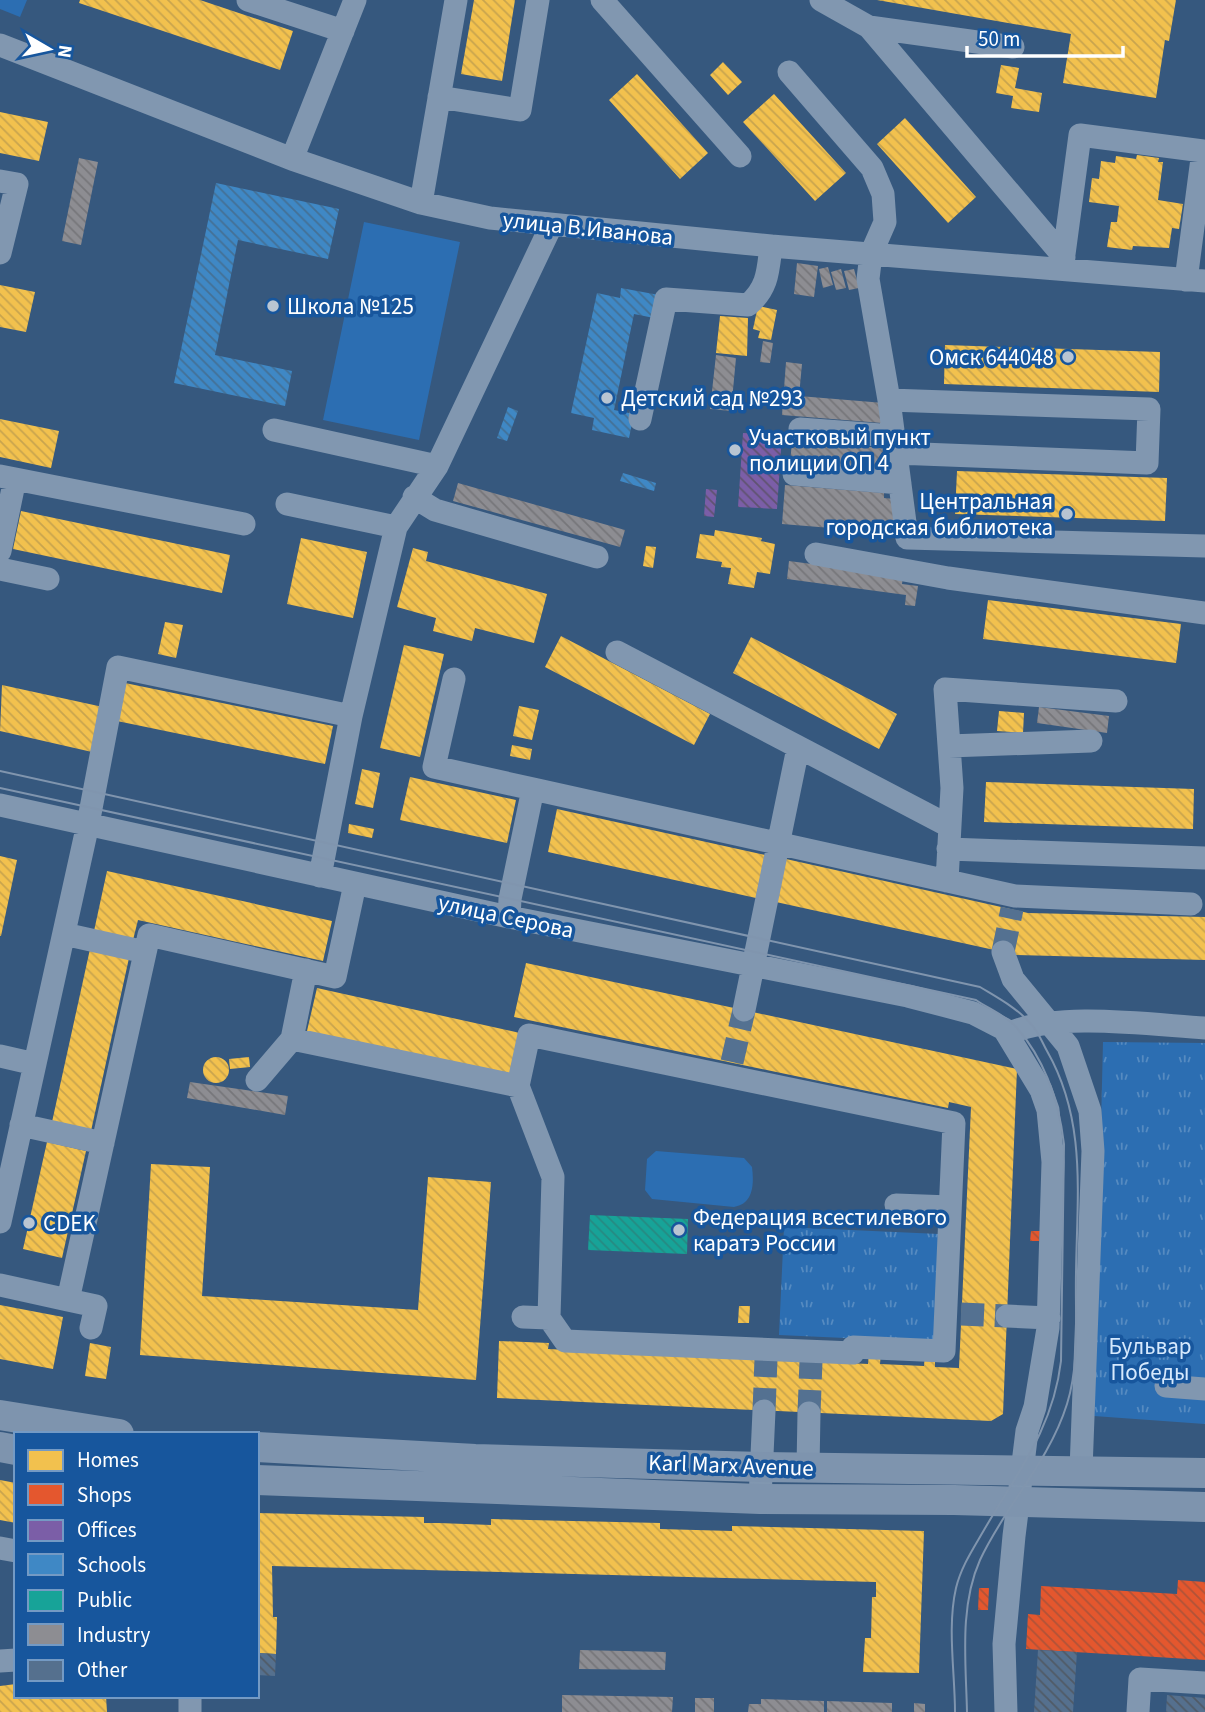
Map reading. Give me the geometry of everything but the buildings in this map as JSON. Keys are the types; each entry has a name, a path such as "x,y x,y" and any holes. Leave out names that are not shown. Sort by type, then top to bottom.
{"main road":[{"path":"0,1415 106,1432"},
{"name":"Karl Marx Avenue","path":"259,1447 475,1459 762,1467 1023,1468 1205,1473"},
{"name":"Karl Marx Avenue","path":"259,1480 760,1499 1205,1507"}],"street":[{"path":"248,0 343,31"},
{"path":"292,159 355,0"},
{"path":"422,203 456,0"},
{"path":"439,97 520,110 538,0"},
{"path":"602,0 740,156"},
{"path":"821,0 869,27 1063,263"},
{"path":"869,27 1013,47"},
{"name":"улица В.Иванова","path":"0,45 292,159 422,203 551,226 871,254 1063,263 1196,280"},
{"path":"789,72 872,168 883,194 885,222 871,254 868,279 889,400 907,538 1205,546"},
{"path":"1063,263 1080,135 1203,151 1196,280"},
{"path":"0,181 17,184 0,253"},
{"path":"320,876 351,716 396,527 437,466 551,226"},
{"path":"640,419 666,299 748,305 760,295 768,280 771,246"},
{"path":"800,429 895,445 1147,463 1149,409 889,400"},
{"path":"275,430 437,466"},
{"path":"794,474 900,483"},
{"path":"0,551 8,477 244,524"},
{"path":"414,497 435,510 597,557"},
{"path":"287,503 396,527"},
{"path":"941,539 948,578"},
{"path":"816,554 948,578 1205,613"},
{"path":"0,569 48,579"},
{"path":"617,652 797,748 948,837 1205,858"},
{"path":"0,1222 88,824 118,667 351,716"},
{"path":"454,679 434,766 947,881 1014,903 1191,904"},
{"path":"947,881 952,788 945,689 1116,701"},
{"path":"949,746 1091,741"},
{"path":"744,1010 797,748"},
{"path":"509,917 510,899 533,789"},
{"name":"улица Серова","path":"0,805 509,917 908,996 974,1013 1009,1034"},
{"path":"68,1300 149,935 335,977 355,884"},
{"path":"64,934 145,952"},
{"path":"1003,952 1013,979 1068,1046 1090,1111 1093,1151 1081,1470"},
{"path":"257,1080 292,1039 306,970"},
{"path":"1006,1712 1004,1644 1018,1502 1049,1318 1053,1162 1048,1110 1034,1073 1009,1034 1018,1029 1088,1022 1205,1028"},
{"path":"528,1035 731,1069 954,1123 950,1207 953,1314 944,1351 853,1348 853,1353 811,1356 565,1341 549,1318 553,1177 519,1086 528,1035"},
{"path":"292,1039 519,1086"},
{"path":"0,1056 35,1064"},
{"path":"21,1125 103,1143"},
{"path":"896,1205 950,1207"},
{"path":"0,1285 96,1306 92,1328"},
{"path":"1007,1316 1049,1318"},
{"path":"523,1317 549,1318"},
{"path":"1166,1387 1205,1389"},
{"path":"760,1499 764,1411"},
{"path":"808,1467 809,1413"},
{"path":"1138,1712 1140,1679 1205,1683"}],"green space":[{"path":"0,0 27,0 20,17 0,9"},
{"path":"364,222 460,242 419,440 323,420"},
{"name":"Бульвар Победы","path":"1103,1042 1205,1043 1205,1424 1094,1416"},
{"path":"656,1151 744,1158 752,1167 753,1180 749,1197 746,1202 734,1207 652,1199 645,1190 647,1159"},
{"path":"784,1227 939,1234 934,1342 779,1335"}],"tunnel":[{"path":"1003,952 1012,909"},
{"path":"732,1062 744,1010"},
{"path":"961,1314 1007,1316"},
{"path":"764,1411 766,1359"},
{"path":"809,1413 811,1361"}],"tram line":[{"path":"0,771 980,987 1026,1018 1038,1033 1060,1077 1074,1131 1078,1187 1074,1372 1059,1425 1038,1465 990,1540 973,1578 965,1635 967,1712"},
{"path":"0,788 976,1000 1013,1024 1027,1040 1043,1068 1054,1098 1064,1144 1061,1361 1057,1385 1042,1429 958,1580 952,1618 955,1712"}],"place":[{"name":"Школа №125","path":"273,306"},
{"name":"Омск 644048","path":"1068,357"},
{"name":"Детский сад №293","path":"607,398"},
{"name":"Участковый пункт полиции ОП 4","path":"735,450"},
{"name":"Центральная городская библиотека","path":"1067,514"},
{"name":"CDEK","path":"29,1223"},
{"name":"Федерация всестилевого каратэ России","path":"679,1230"}]}
